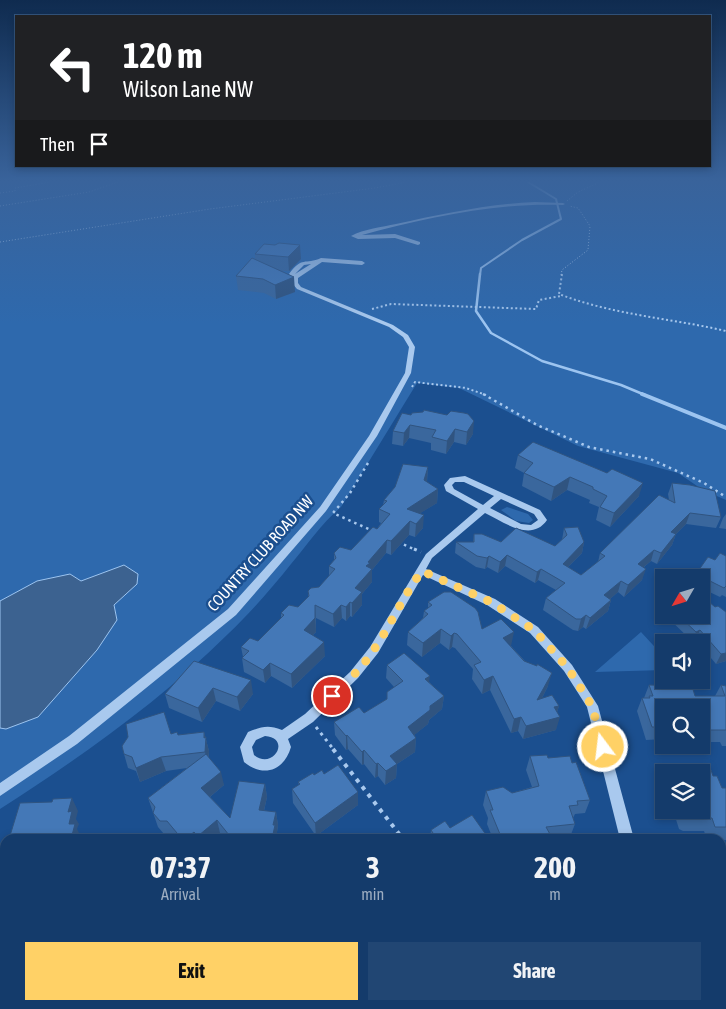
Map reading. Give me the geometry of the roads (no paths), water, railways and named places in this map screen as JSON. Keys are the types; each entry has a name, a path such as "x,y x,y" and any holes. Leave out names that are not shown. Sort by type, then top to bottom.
{"street":[{"path":"352,235 380,229"},
{"path":"316,264 307,261 299,264 292,274 295,277 316,264 321,260 362,263"},
{"name":"COUNTRY CLUB ROAD NW","path":"0,790 73,740 232,612 323,509 373,436 408,373 412,347 406,336 391,326 299,288 294,283 295,277"},
{"path":"465,479 500,495 537,512 543,520 538,526 529,529 518,526 450,491 448,485 453,480 465,479"},
{"path":"282,737 309,718 354,675 374,650 408,589 422,571 429,556 500,495"},
{"path":"422,571 491,602 534,630 568,668 592,706 626,834"}],"lane":[{"path":"352,235 365,238 395,236 418,244"}],"waterway":[{"path":"480,275 481,268 522,240 542,229"},
{"path":"480,274 476,311 491,333 542,361 621,385 645,395"},
{"path":"642,394 726,428"}]}
